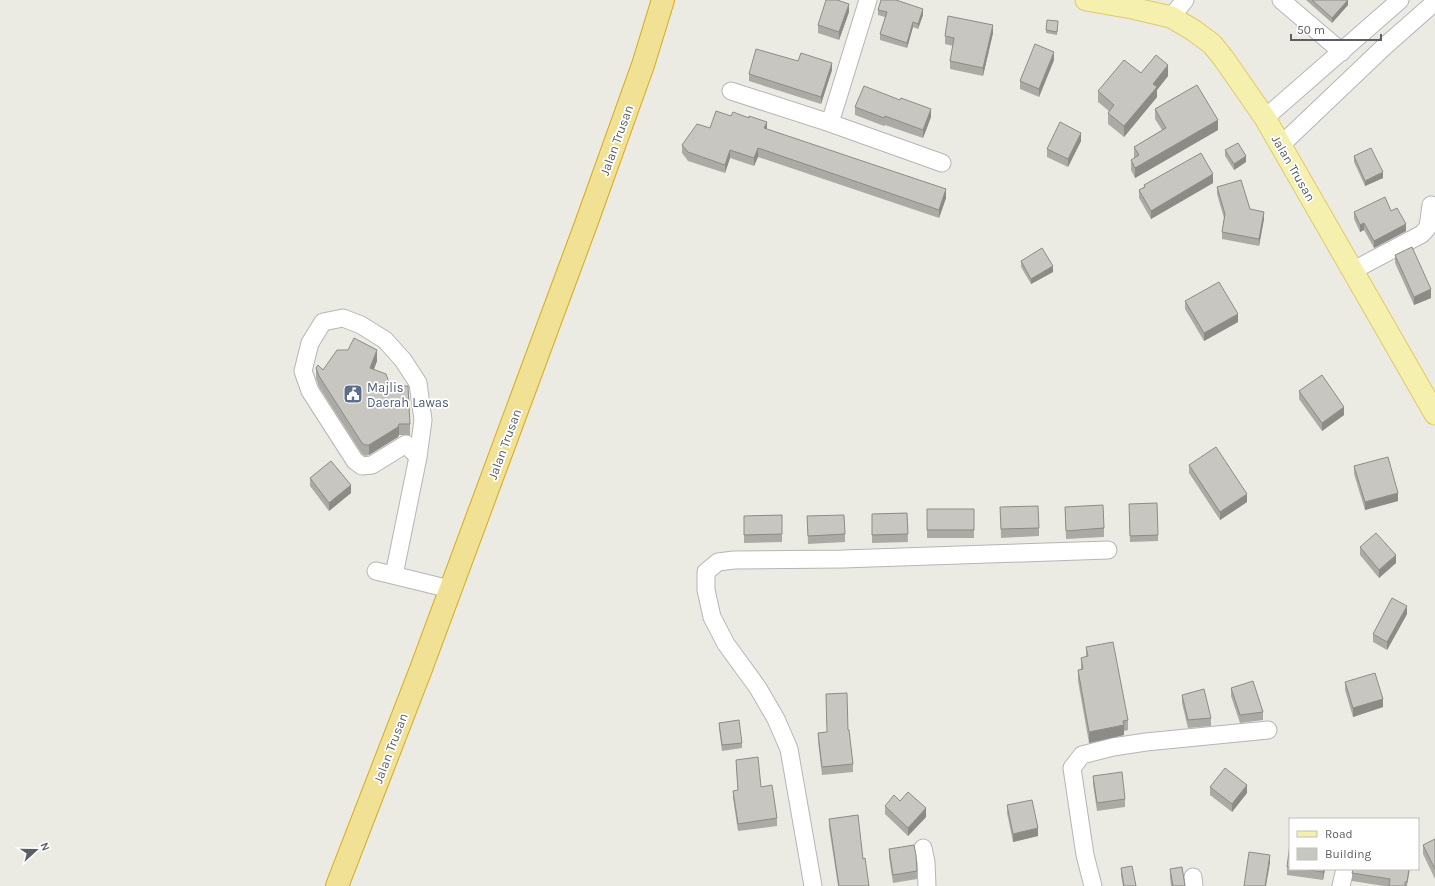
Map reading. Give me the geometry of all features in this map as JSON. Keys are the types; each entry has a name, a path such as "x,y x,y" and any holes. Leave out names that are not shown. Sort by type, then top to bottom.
{"highway":[{"name":"Jalan Trusan","path":"337,886 421,669 586,224 643,66 663,0"}],"main road":[{"name":"Jalan Trusan","path":"1086,0 1132,8 1171,18 1193,30 1212,44 1265,118 1435,414"}],"street":[{"path":"830,123 868,0"},
{"path":"1171,18 1185,0"},
{"path":"1281,0 1342,52"},
{"path":"1265,118 1400,0"},
{"path":"1281,145 1385,46 1435,2"},
{"path":"731,91 830,123 942,163"},
{"path":"1352,271 1422,234 1428,227 1431,205"},
{"path":"394,575 418,457 423,420 418,382 403,360 385,340 362,325 343,318 323,322 310,343 303,370 310,391 355,461 362,466 372,465 406,444 413,433 410,389 403,360"},
{"path":"406,444 418,457"},
{"path":"813,886 789,749 758,688 726,644 712,617 706,590 706,572 718,562 734,560 843,560 1108,550"},
{"path":"376,570 450,589"},
{"path":"1093,886 1085,855 1072,768 1082,755 1113,747 1146,742 1268,730"},
{"path":"923,848 926,862 927,886"},
{"path":"1341,886 1345,870"}],"building":[{"path":"826,0 837,0 849,4 839,32 818,25"},
{"path":"881,0 896,0 923,9 918,24 913,22 907,43 880,34 887,12 878,10"},
{"path":"1312,0 1348,0 1332,18"},
{"path":"948,16 993,25 983,68 950,61 954,38 945,36"},
{"path":"1047,20 1058,21 1057,32 1046,30"},
{"path":"1035,44 1054,52 1039,89 1020,81"},
{"path":"756,49 798,61 801,53 832,63 821,97 749,74"},
{"path":"1156,55 1168,65 1153,84 1157,87 1124,126 1108,113 1114,105 1098,91 1124,60 1141,73"},
{"path":"1197,85 1218,120 1135,168 1131,160 1139,155 1134,147 1166,128 1155,109"},
{"path":"864,86 900,100 901,98 931,109 923,130 855,107"},
{"path":"716,111 731,116 733,112 749,118 749,116 767,122 764,128 946,189 939,210 758,148 754,158 730,150 725,165 688,152 682,145 697,124 710,128"},
{"path":"1060,122 1081,133 1068,159 1047,149"},
{"path":"1238,143 1246,156 1234,164 1225,150"},
{"path":"1371,148 1383,172 1365,181 1354,156"},
{"path":"1201,153 1213,174 1151,211 1139,190 1145,187 1144,185"},
{"path":"1241,180 1250,209 1264,212 1259,239 1222,232 1225,214 1217,187"},
{"path":"1385,197 1391,211 1397,208 1406,224 1374,241 1364,223 1360,225 1354,212"},
{"path":"1412,247 1431,289 1414,297 1395,255"},
{"path":"1042,248 1053,266 1031,279 1021,261"},
{"path":"1219,282 1238,314 1204,333 1185,301"},
{"path":"354,338 377,350 370,368 386,374 390,386 408,386 410,424 399,424 398,427 369,445 362,443 319,376 316,368 318,365 323,370 337,350 348,350"},
{"path":"1322,375 1344,407 1322,423 1299,391"},
{"path":"1216,447 1247,494 1220,512 1189,465"},
{"path":"1388,457 1398,493 1365,502 1354,466"},
{"path":"331,461 351,485 329,503 310,478"},
{"path":"1157,503 1158,535 1130,536 1129,504"},
{"path":"1103,505 1104,528 1066,531 1065,507"},
{"path":"1038,506 1039,528 1001,529 1000,507"},
{"path":"927,509 974,509 974,530 927,530"},
{"path":"907,513 908,534 872,535 872,514"},
{"path":"782,515 782,534 744,535 744,516"},
{"path":"844,515 845,534 808,536 807,516"},
{"path":"1376,533 1396,555 1379,570 1360,547"},
{"path":"1392,598 1407,606 1387,642 1373,634"},
{"path":"1113,642 1128,720 1123,721 1124,725 1089,732 1078,670 1083,669 1081,658 1088,656 1086,647"},
{"path":"1375,673 1383,699 1353,708 1345,682"},
{"path":"1253,681 1263,712 1240,715 1231,688"},
{"path":"1204,689 1211,718 1188,720 1182,695"},
{"path":"847,693 848,730 853,764 822,767 818,733 827,732 826,694"},
{"path":"739,720 742,743 722,745 719,723"},
{"path":"758,757 761,787 772,785 777,818 738,824 733,791 738,790 736,760"},
{"path":"1225,768 1247,785 1232,804 1210,787"},
{"path":"1122,772 1125,799 1097,803 1093,776"},
{"path":"908,792 926,808 908,828 885,806 894,795 900,801"},
{"path":"1032,800 1038,828 1013,834 1007,805"},
{"path":"858,815 863,859 865,858 869,886 839,886 829,819"},
{"path":"1435,839 1435,869 1423,845"},
{"path":"914,845 917,871 893,875 889,849"},
{"path":"1249,852 1270,855 1265,886 1244,886"},
{"path":"1289,852 1289,867 1287,867"},
{"path":"1132,866 1136,886 1124,886 1121,868"},
{"path":"1182,867 1185,886 1173,886 1170,869"},
{"path":"1309,870 1324,870 1323,872"},
{"path":"1353,870 1409,870 1405,886 1389,886 1390,879 1352,873"}],"place":[{"name":"Majlis Daerah Lawas","path":"353,394"}]}
